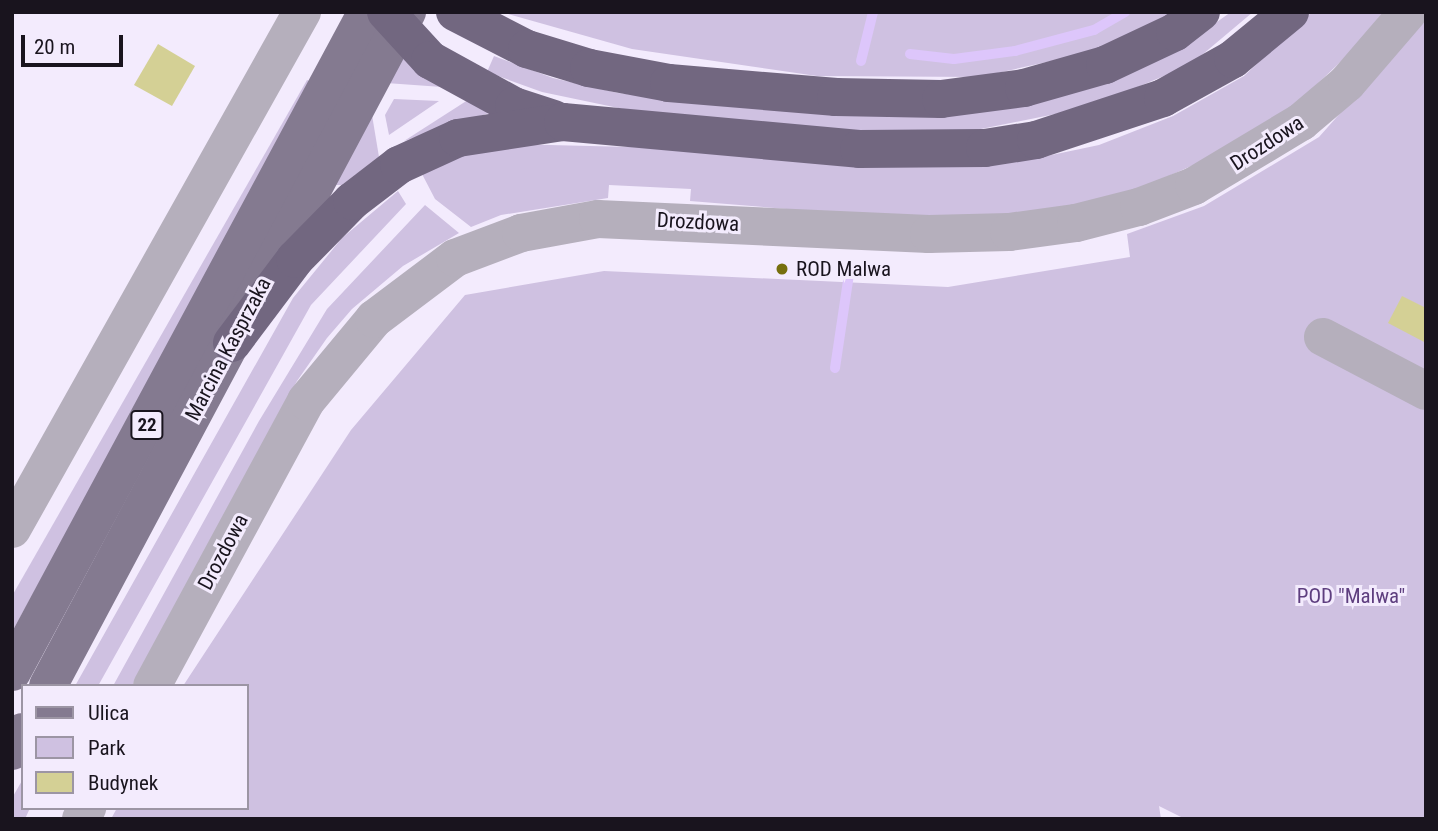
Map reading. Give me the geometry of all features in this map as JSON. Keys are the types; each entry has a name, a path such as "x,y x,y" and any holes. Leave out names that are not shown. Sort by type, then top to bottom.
{"highway":[{"path":"455,12 527,49 589,68 669,83 836,97 941,99 1024,88 1105,65 1175,32 1201,12"},
{"path":"232,343 295,259 376,181 414,156 458,138 562,122 859,149 985,148 1036,140 1163,98 1233,59 1290,12"},
{"path":"390,16 430,60 466,82 562,122"}],"main road":[{"name":"Marcina Kasprzaka","path":"49,684 232,343 390,16"},
{"name":"Marcina Kasprzaka","path":"12,672 390,16"},
{"path":"12,751 21,735"}],"street":[{"path":"12,529 302,12"},
{"name":"Drozdowa","path":"153,684 306,401 374,319 455,258 520,233 598,219 956,233 1076,223 1139,208 1194,187 1301,122 1347,83 1408,12"},
{"path":"1323,337 1426,391"}],"green space":[{"path":"501,12 1174,12 1111,48 979,77 817,76 632,49"},
{"path":"1231,12 1253,12 1190,65 1090,107 966,132 838,131 628,110 542,92 487,72 494,56 553,78 618,93 734,107 1176,51"},
{"path":"1312,12 1383,12 1356,47 1291,109 1232,148 1146,186 1062,211 965,219 824,212 690,201 691,189 609,185 608,198 501,215 471,227 435,199 422,174 464,155 507,144 1042,157 1099,145 1173,116 1244,76"},
{"name":"POD \"Malwa\"","path":"1426,17 1426,819 1185,819 1159,806 1161,819 111,819 116,810 248,810 248,684 184,684 351,430 465,295 604,271 948,287 1130,257 1127,234 1204,206 1319,137"},
{"path":"401,56 442,87 386,83"},
{"path":"307,80 314,83 12,632 12,596"},
{"path":"471,98 489,113 404,141"},
{"path":"394,99 439,101 389,135 385,115"},
{"path":"372,115 379,157 342,185 334,185"},
{"path":"398,191 406,204 311,305 99,684 76,684 293,298 342,238"},
{"path":"425,205 459,233 403,266 352,309 327,338 297,381 133,684 114,684 259,421 327,309"},
{"path":"21,782 21,810 29,810 25,819 12,819 12,798"}],"building":[{"path":"158,44 195,66 172,106 134,85"},
{"path":"1402,296 1426,308 1426,343 1388,323"}],"waterway":[{"path":"861,61 873,12"},
{"path":"910,54 954,59 1015,51 1094,30 1125,12"},
{"path":"835,368 850,268"}],"place":[{"name":"ROD Malwa","path":"782,269"}]}
